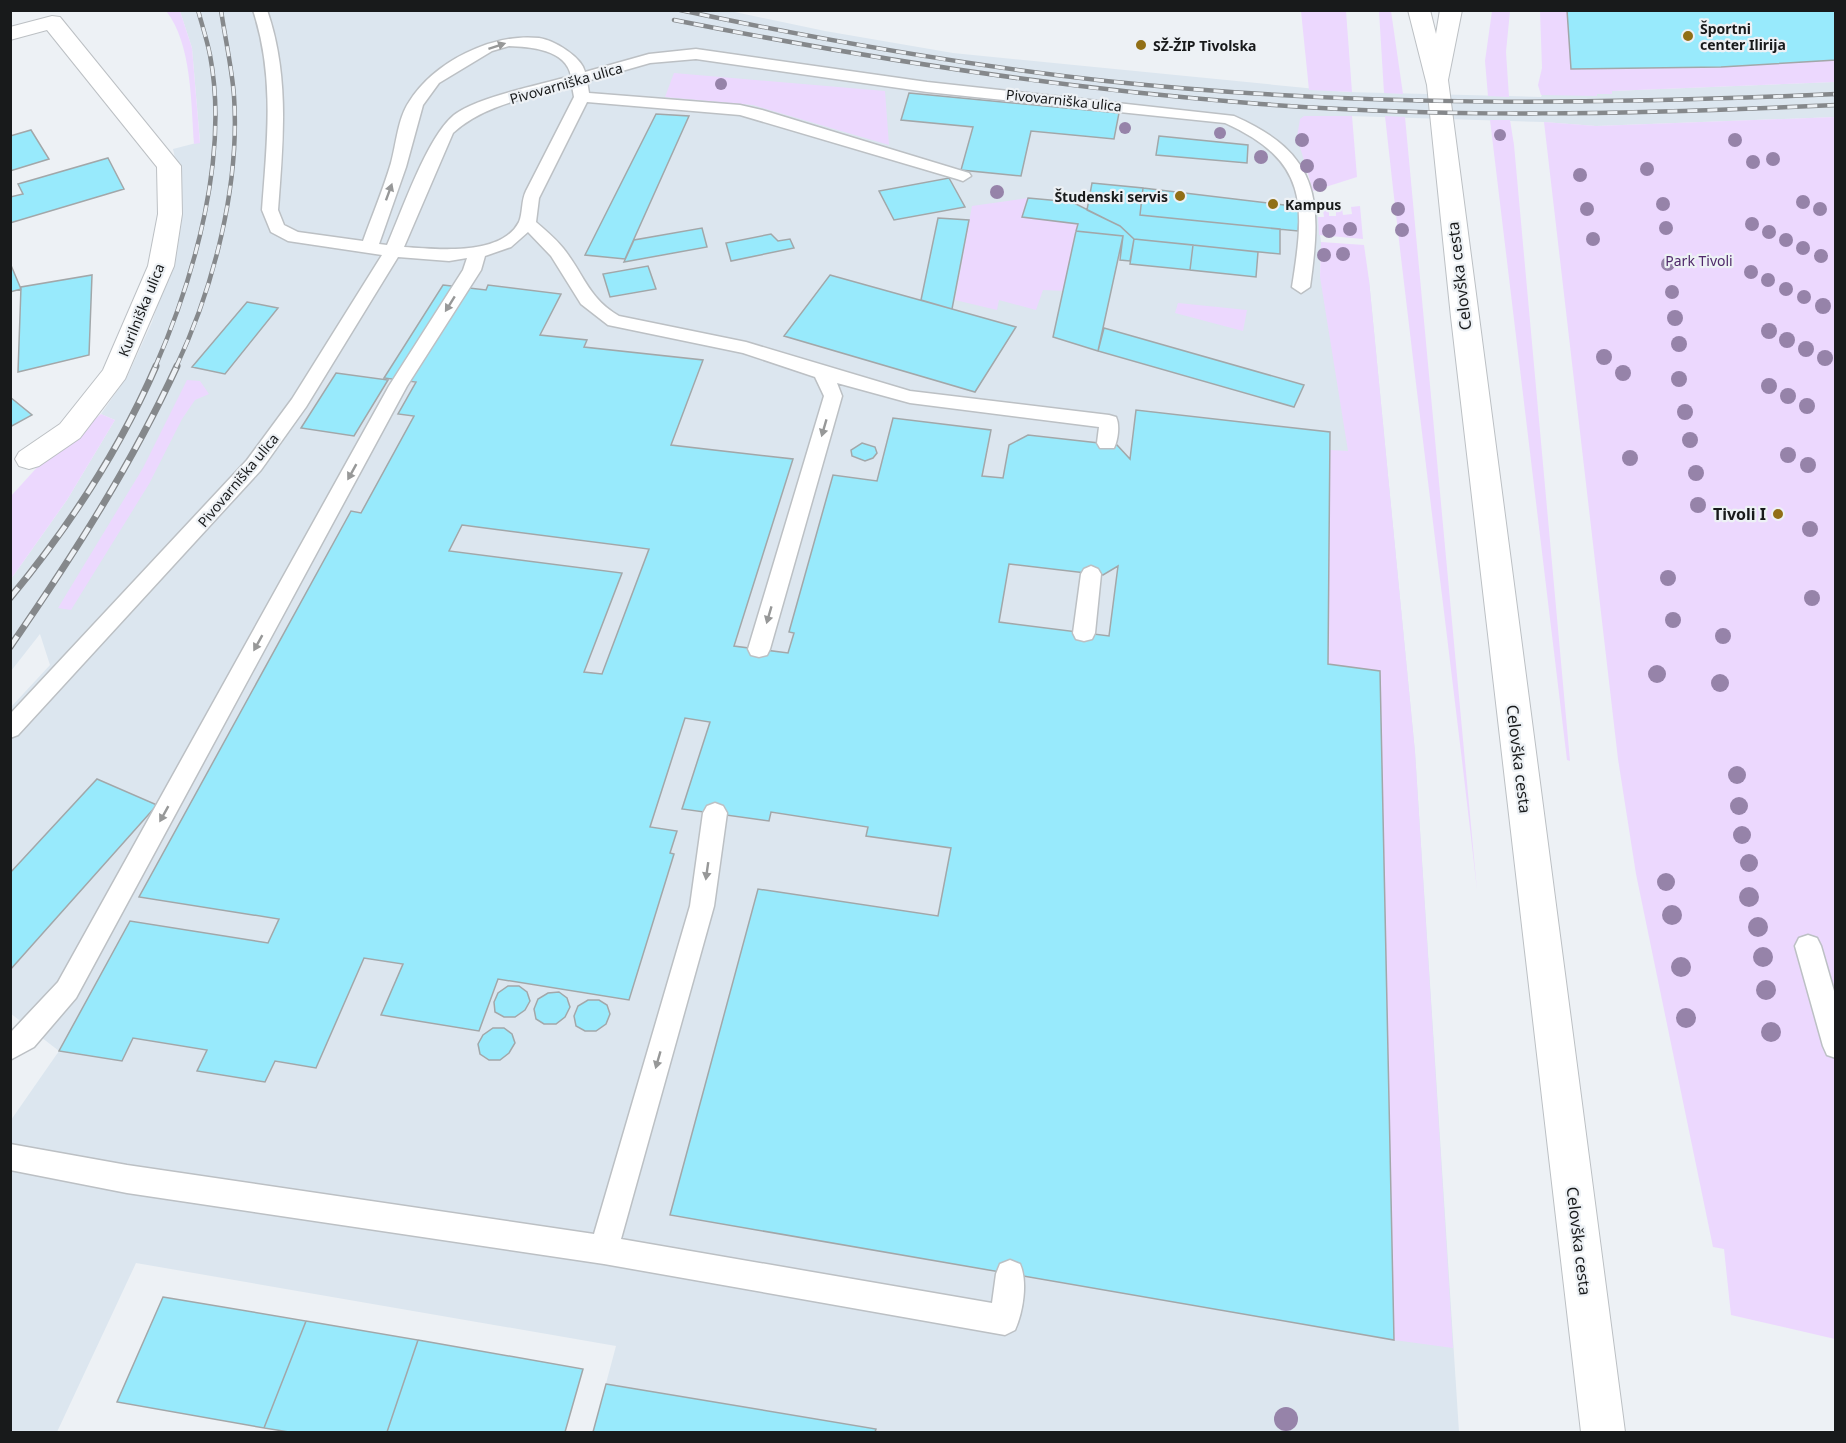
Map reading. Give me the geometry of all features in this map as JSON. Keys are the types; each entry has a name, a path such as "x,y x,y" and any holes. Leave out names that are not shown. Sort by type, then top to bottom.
{"main road":[{"name":"Celovška cesta","path":"1419,10 1438,85 1464,317 1604,1432"},
{"name":"Celovška cesta","path":"1438,85 1457,14"},
{"name":"Kurilniška ulica","path":"10,34 52,22 169,166 170,214 161,266 115,373 70,430 29,459"}],"lane":[{"path":"260,10 270,40 276,85 276,128 270,210 277,228 294,237 369,248 393,251 449,256 477,252 505,243 516,236 527,223 531,198 581,89 577,68 566,57 540,43 508,42 487,48 434,80 416,104 398,167 369,248"},
{"name":"Pivovarniška ulica","path":"10,729 254,465 299,404 393,251 446,131 461,117 491,104 581,89 649,59 675,55 714,55 927,87 1228,119 1256,128 1272,139 1283,149 1297,174 1306,196 1309,238 1301,287"},
{"path":"581,89 762,114 963,176"},
{"path":"527,223 560,255 583,298 596,311 614,321 746,348 823,373 910,397 1109,422 1107,443"},
{"path":"10,1048 25,1038 67,990 398,386 472,270 477,252"},
{"path":"759,649 833,396 823,373"},
{"path":"1084,633 1091,574"},
{"path":"604,1250 702,906 715,813"},
{"path":"1808,946 1836,1046"},
{"path":"10,1157 126,1179 604,1250 1005,1320 1010,1274"}],"shaded area":[{"path":"180,11 730,11 825,31 953,53 1347,92 1541,97 1543,93 1612,94 1611,91 1835,82 1835,117 1596,126 1544,122 1349,116 1303,161 1318,217 1321,242 1320,277 1369,280 1415,752 1459,1432 593,1432 616,1346 136,1263 57,1432 11,1432 11,1120 59,1051 10,1013 11,707 50,665 40,634 11,671 11,579 67,500 115,420 101,414 128,375 152,322 169,270 181,214 182,189 173,149 200,142 192,48"}],"green space":[{"path":"166,11 180,11 192,48 200,143 194,144 189,74 181,40 175,24"},
{"path":"1301,11 1346,11 1352,92 1309,90"},
{"path":"1379,11 1391,11 1403,94 1384,93"},
{"path":"1492,11 1510,11 1506,52 1509,97 1488,96 1485,61"},
{"name":"Športni center Ilirija","path":"1540,11 1835,11 1835,82 1612,91 1612,94 1597,94 1597,96 1541,95 1538,85 1542,68"},
{"path":"674,73 885,91 889,145 753,105 665,97"},
{"path":"1304,116 1352,116 1357,177 1313,191 1297,137 1300,119"},
{"path":"1385,116 1405,117 1477,890 1407,310"},
{"name":"Park Tivoli","path":"1835,117 1835,1339 1731,1315 1724,1249 1713,1247 1636,874 1618,759 1544,122 1596,126"},
{"path":"1490,120 1510,120 1514,145 1570,761 1567,760"},
{"path":"1028,198 1023,217 1078,224 1065,291 1043,290 1036,310 999,300 997,310 955,300 972,206"},
{"path":"1360,206 1363,239 1319,235 1318,217 1324,217 1323,210 1329,209 1329,216 1336,216 1336,209 1342,208 1343,215 1352,214 1351,207"},
{"path":"1321,242 1364,245 1369,280 1415,752 1453,1348 1394,1340 1380,671 1328,664 1330,450 1348,451 1320,277"},
{"path":"1178,303 1247,310 1243,331 1175,313"},
{"path":"187,380 200,381 209,394 195,400 182,419 149,484 71,610 58,608 143,468"},
{"path":"101,414 115,420 67,500 11,579 11,496 41,463"}],"building":[{"name":"Športni center Ilirija","path":"1567,10 1836,10 1836,60 1721,67 1571,69"},
{"path":"909,93 1119,113 1114,139 1031,131 1021,176 961,170 973,127 901,120"},
{"path":"656,114 689,116 625,259 585,255"},
{"path":"31,130 49,159 10,171 10,136"},
{"path":"1159,136 1248,145 1247,163 1156,155"},
{"path":"108,158 124,189 10,223 10,197 23,194 18,184"},
{"path":"949,178 965,207 894,220 879,191"},
{"path":"1092,183 1143,188 1140,215 1280,229 1280,254 1134,239 1120,226 1087,210"},
{"path":"1143,188 1300,207 1298,231 1140,215"},
{"path":"1028,198 1072,202 1120,226 1134,239 1130,261 1120,260 1123,236 1076,231 1078,224 1022,217"},
{"path":"938,218 969,220 952,309 921,300"},
{"path":"702,228 707,247 624,262 634,240"},
{"path":"1076,231 1123,236 1098,351 1053,337"},
{"path":"771,234 778,241 790,239 794,248 731,261 726,243"},
{"path":"1134,239 1193,245 1190,270 1130,264"},
{"path":"1193,245 1258,252 1256,277 1190,270"},
{"path":"10,263 21,289 10,292"},
{"path":"648,266 656,289 610,297 603,274"},
{"path":"92,275 89,355 18,372 21,287"},
{"path":"830,275 1016,327 975,392 784,336"},
{"path":"443,285 486,290 488,285 561,294 540,335 587,340 584,347 703,360 671,445 793,459 734,646 788,653 794,633 789,632 833,475 877,481 893,418 991,430 982,476 1003,478 1009,445 1028,435 1117,445 1130,459 1136,410 1330,432 1328,664 1380,671 1394,1340 670,1215 758,889 938,916 951,848 866,836 868,827 771,812 769,821 682,809 710,722 685,718 650,827 677,831 670,853 674,854 629,1000 498,979 479,1031 381,1015 403,964 364,958 316,1068 275,1061 265,1082 197,1071 207,1050 133,1038 122,1061 59,1051 130,921 268,943 279,919 139,897 351,511 361,513 414,416 398,414 416,382 384,378","holes":["462,525 649,549 602,674 584,672 622,573 449,551","1009,564 1103,575 1118,566 1109,636 999,622"]},
{"path":"247,302 278,308 225,374 192,367"},
{"path":"1104,328 1304,385 1294,407 1098,351"},
{"path":"336,373 388,380 354,436 301,428"},
{"path":"10,397 32,415 10,427"},
{"path":"862,443 875,447 877,453 873,458 865,461 852,456 851,450"},
{"path":"97,779 157,805 10,970 10,873"},
{"path":"508,986 519,986 527,992 530,1001 525,1010 515,1017 504,1017 495,1012 494,1002 498,993"},
{"path":"559,992 567,998 570,1007 565,1017 556,1024 544,1024 536,1019 534,1009 538,999 548,993"},
{"path":"588,1000 599,1000 607,1005 610,1014 606,1024 596,1031 585,1031 576,1026 574,1016 578,1006"},
{"path":"493,1028 504,1028 512,1034 515,1043 509,1053 500,1060 489,1060 480,1054 478,1044 483,1035"},
{"path":"163,1297 306,1321 264,1428 117,1402"},
{"path":"306,1321 418,1340 387,1432 289,1432 264,1428"},
{"path":"418,1340 583,1369 565,1432 387,1432"},
{"path":"606,1384 876,1429 875,1432 593,1432"}],"railway":[{"path":"155,367 170,332 195,255 205,214 211,174 215,133 215,93 210,55 198,10"},
{"path":"176,367 190,336 213,270 222,235 233,165 234,96 221,10"},
{"path":"680,10 786,32 1052,75 1288,96 1562,102 1836,94"},
{"path":"674,20 817,47 960,70 1104,89 1249,103 1469,113 1616,113 1836,105"},
{"path":"10,598 52,544 91,487 126,428 156,366"},
{"path":"10,647 100,510 177,366"}],"place":[{"name":"Športni center Ilirija","path":"1688,36"},
{"name":"SŽ-ŽIP Tivolska","path":"1141,45"},
{"name":"Študenski servis","path":"1180,196"},
{"name":"Kampus","path":"1273,204"},
{"name":"Tivoli I","path":"1778,514"}]}
